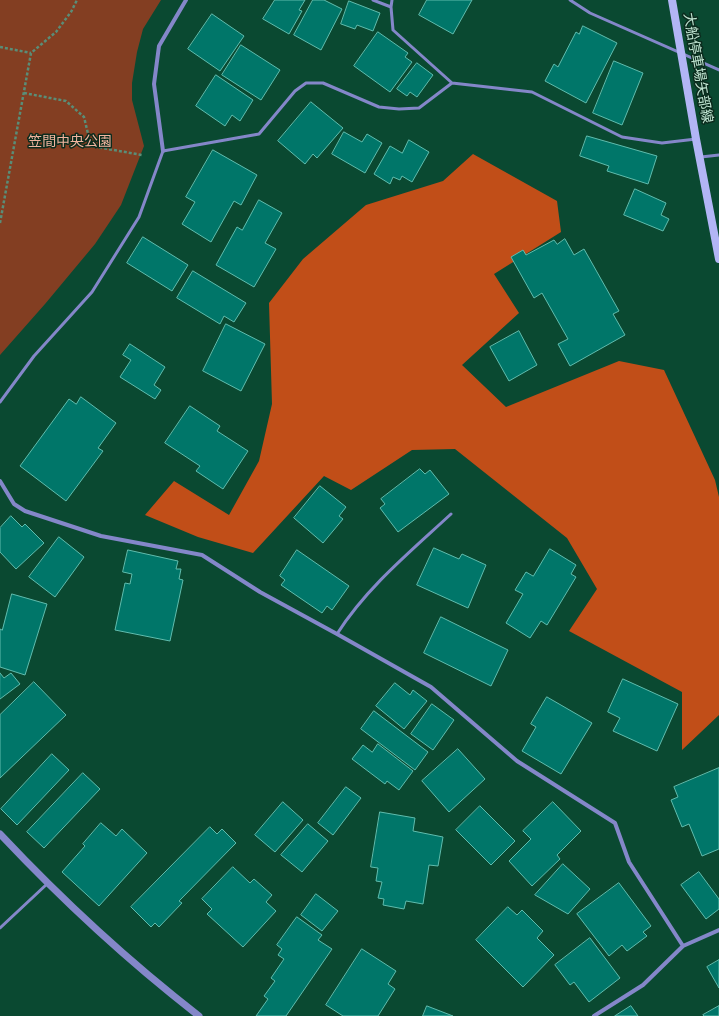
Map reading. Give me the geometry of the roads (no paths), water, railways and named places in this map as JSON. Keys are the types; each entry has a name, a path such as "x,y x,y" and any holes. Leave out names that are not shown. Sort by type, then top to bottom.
{"main road":[{"name":"大船停車場矢部線","path":"672,0 699,157 719,259"}],"street":[{"path":"163,151 154,84 159,46 186,0"},
{"path":"0,481 14,504 25,511 101,536 202,555 260,592 431,687 517,761 615,823 629,862 684,946"},
{"path":"0,834 47,884 151,978 200,1016"},
{"path":"594,1016 644,985 684,946 719,930"}],"lane":[{"path":"373,0 391,7"},
{"path":"392,0 391,7 394,30 452,83 532,92 622,137 662,143 696,139"},
{"path":"570,0 590,14 719,70"},
{"path":"0,402 34,356 92,292 139,217 163,151 259,134 294,91 306,83 324,83 379,107 399,109 420,108 452,83"},
{"path":"699,157 719,155"},
{"path":"337,634 348,616 378,582 451,514"},
{"path":"0,928 47,884"}],"park label":[{"name":"笠間中央公園","path":"70,143"}]}
